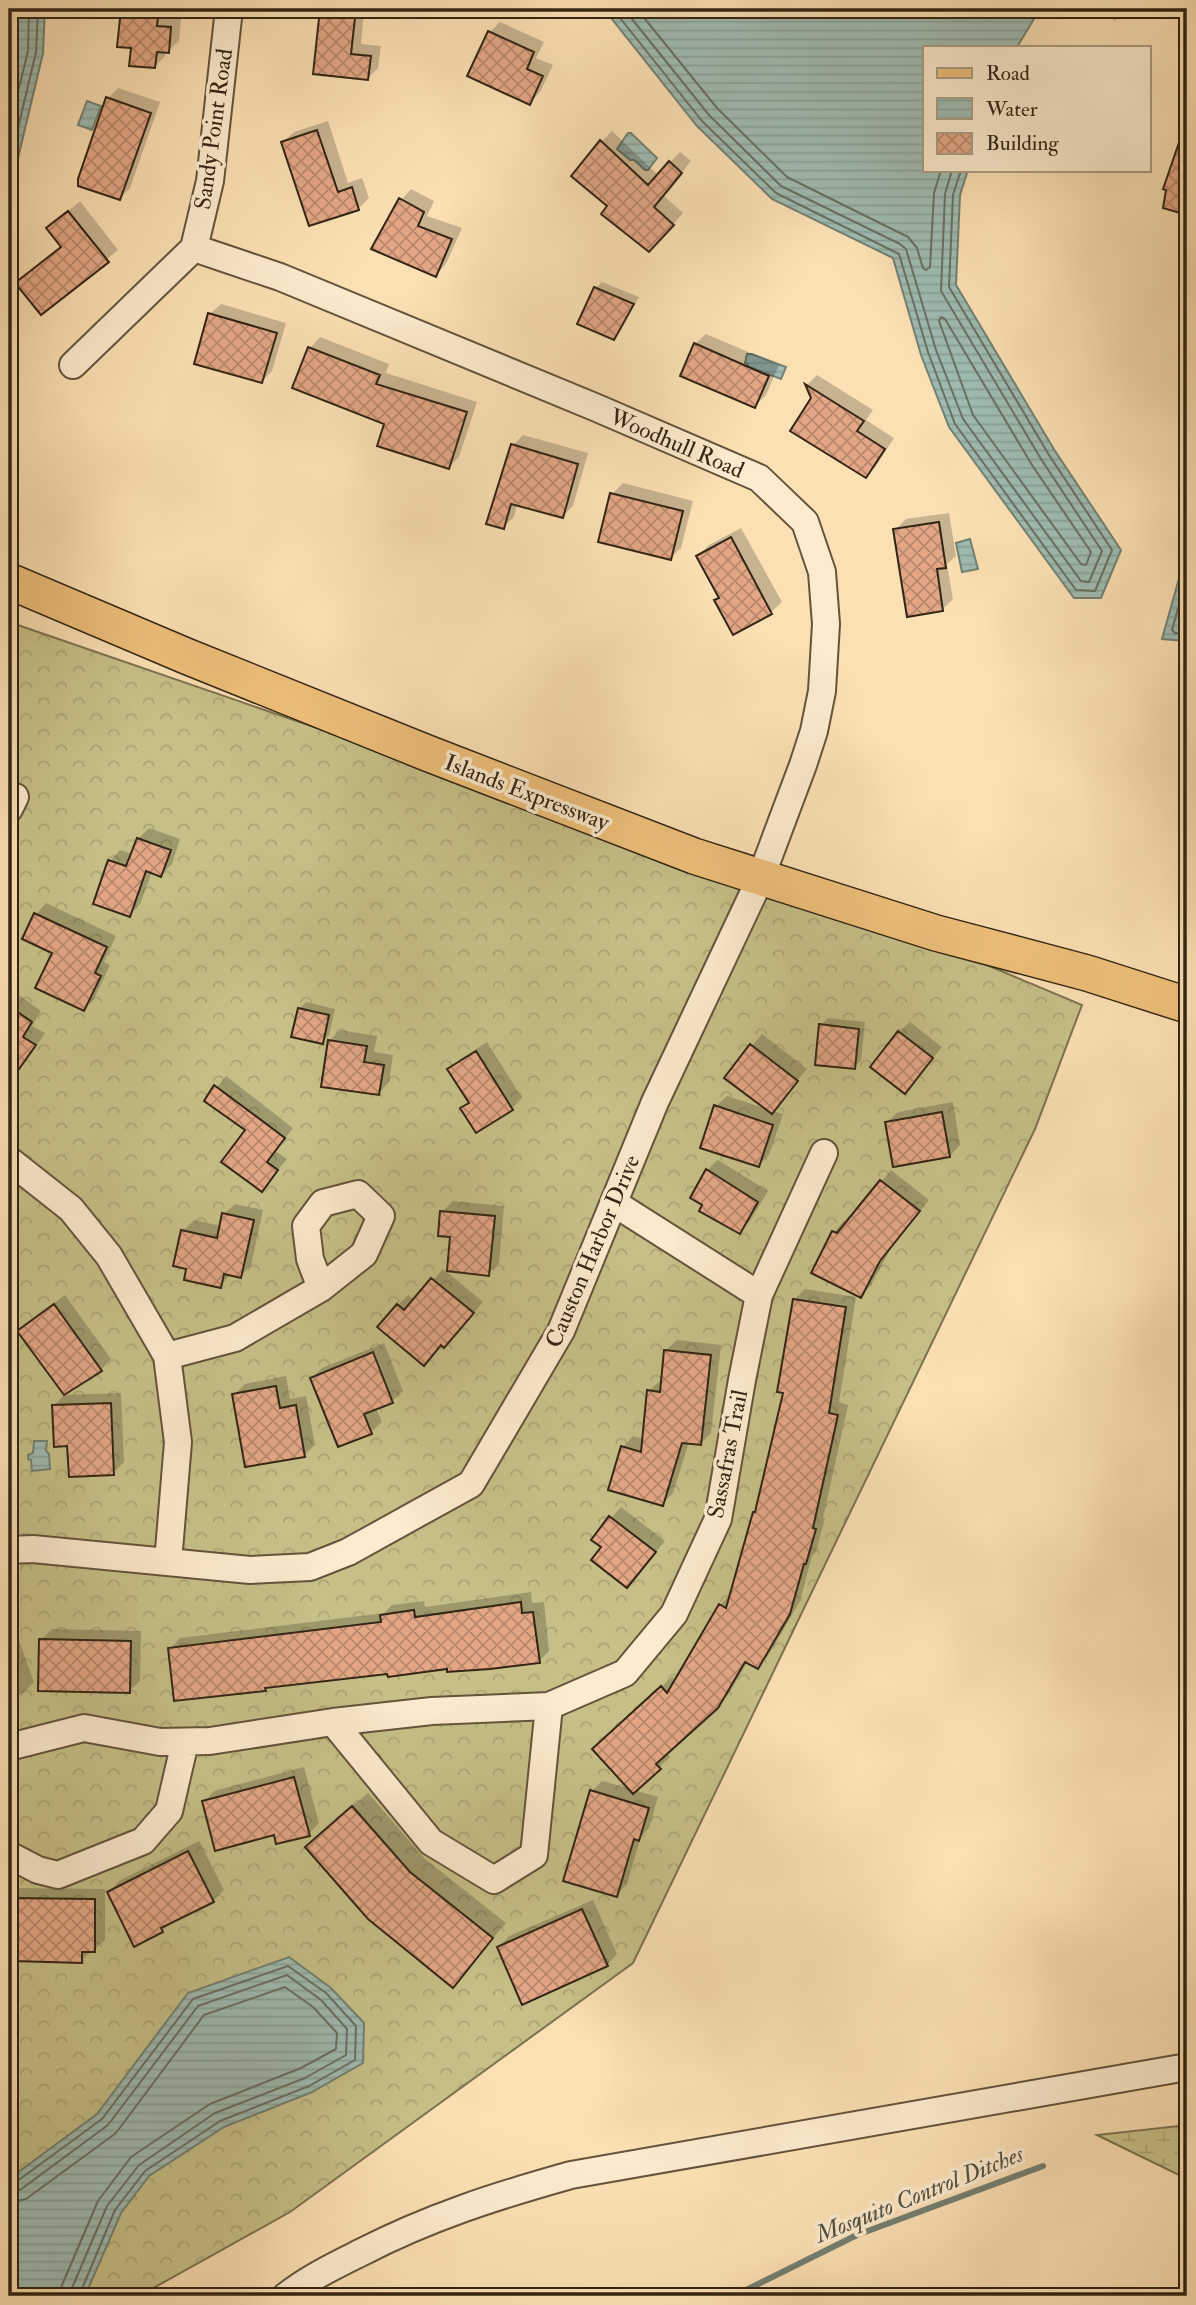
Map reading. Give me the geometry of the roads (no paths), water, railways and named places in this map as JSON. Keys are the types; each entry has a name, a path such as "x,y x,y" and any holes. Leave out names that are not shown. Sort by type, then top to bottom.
{"main road":[{"name":"Islands Expressway","path":"9,581 427,754 694,856 936,933 1058,965 1187,1005"},
{"name":"Islands Expressway","path":"1058,965 1156,975 1187,981"}],"street":[{"name":"Sandy Point Road","path":"194,248 210,181 229,9"},
{"path":"73,365 194,248"},
{"name":"Woodhull Road","path":"194,248 280,277 759,478 804,522 822,572 826,624 822,691 814,731 803,765 761,877"},
{"name":"Causton Harbor Drive","path":"9,1550 33,1549 250,1570 310,1567 348,1552 471,1484 561,1331 655,1102 761,877"},
{"name":"Sassafras Trail","path":"9,1747 84,1728 160,1742 210,1741 333,1722 432,1711 549,1706 625,1673 674,1614 718,1519 741,1380 759,1296 824,1153"},
{"path":"9,1160 79,1218 109,1256 167,1356 178,1442 168,1562"},
{"path":"614,1203 759,1296"},
{"path":"167,1356 235,1338 321,1289"},
{"path":"333,1722 431,1842 494,1880 534,1855 549,1706"},
{"path":"9,1855 38,1870 58,1875 144,1841 169,1811 185,1742"},
{"path":"286,2296 308,2279 407,2229 486,2199 571,2175 1187,2067"}],"water":[{"path":"9,9 45,9 43,53 9,196"},
{"path":"604,9 1040,9 1018,46 923,46 923,172 967,172 960,195 956,285 1055,451 1121,550 1101,598 1074,598 949,427 921,355 893,258 772,199 697,126"},
{"path":"87,101 101,106 92,130 78,125"},
{"path":"628,133 657,158 648,170 617,149"},
{"path":"747,354 786,367 781,379 747,366"},
{"path":"970,539 978,569 962,572 956,543"},
{"path":"1187,550 1187,641 1162,639"},
{"path":"34,1441 47,1441 50,1469 32,1471 28,1455 33,1453"},
{"path":"289,1957 331,1988 364,2023 363,2063 312,2092 224,2127 149,2176 121,2213 85,2296 9,2296 9,2179 97,2114 188,1993"}],"waterway":[{"name":"Mosquito Control Ditches","path":"734,2296 857,2235 1043,2166"}]}
